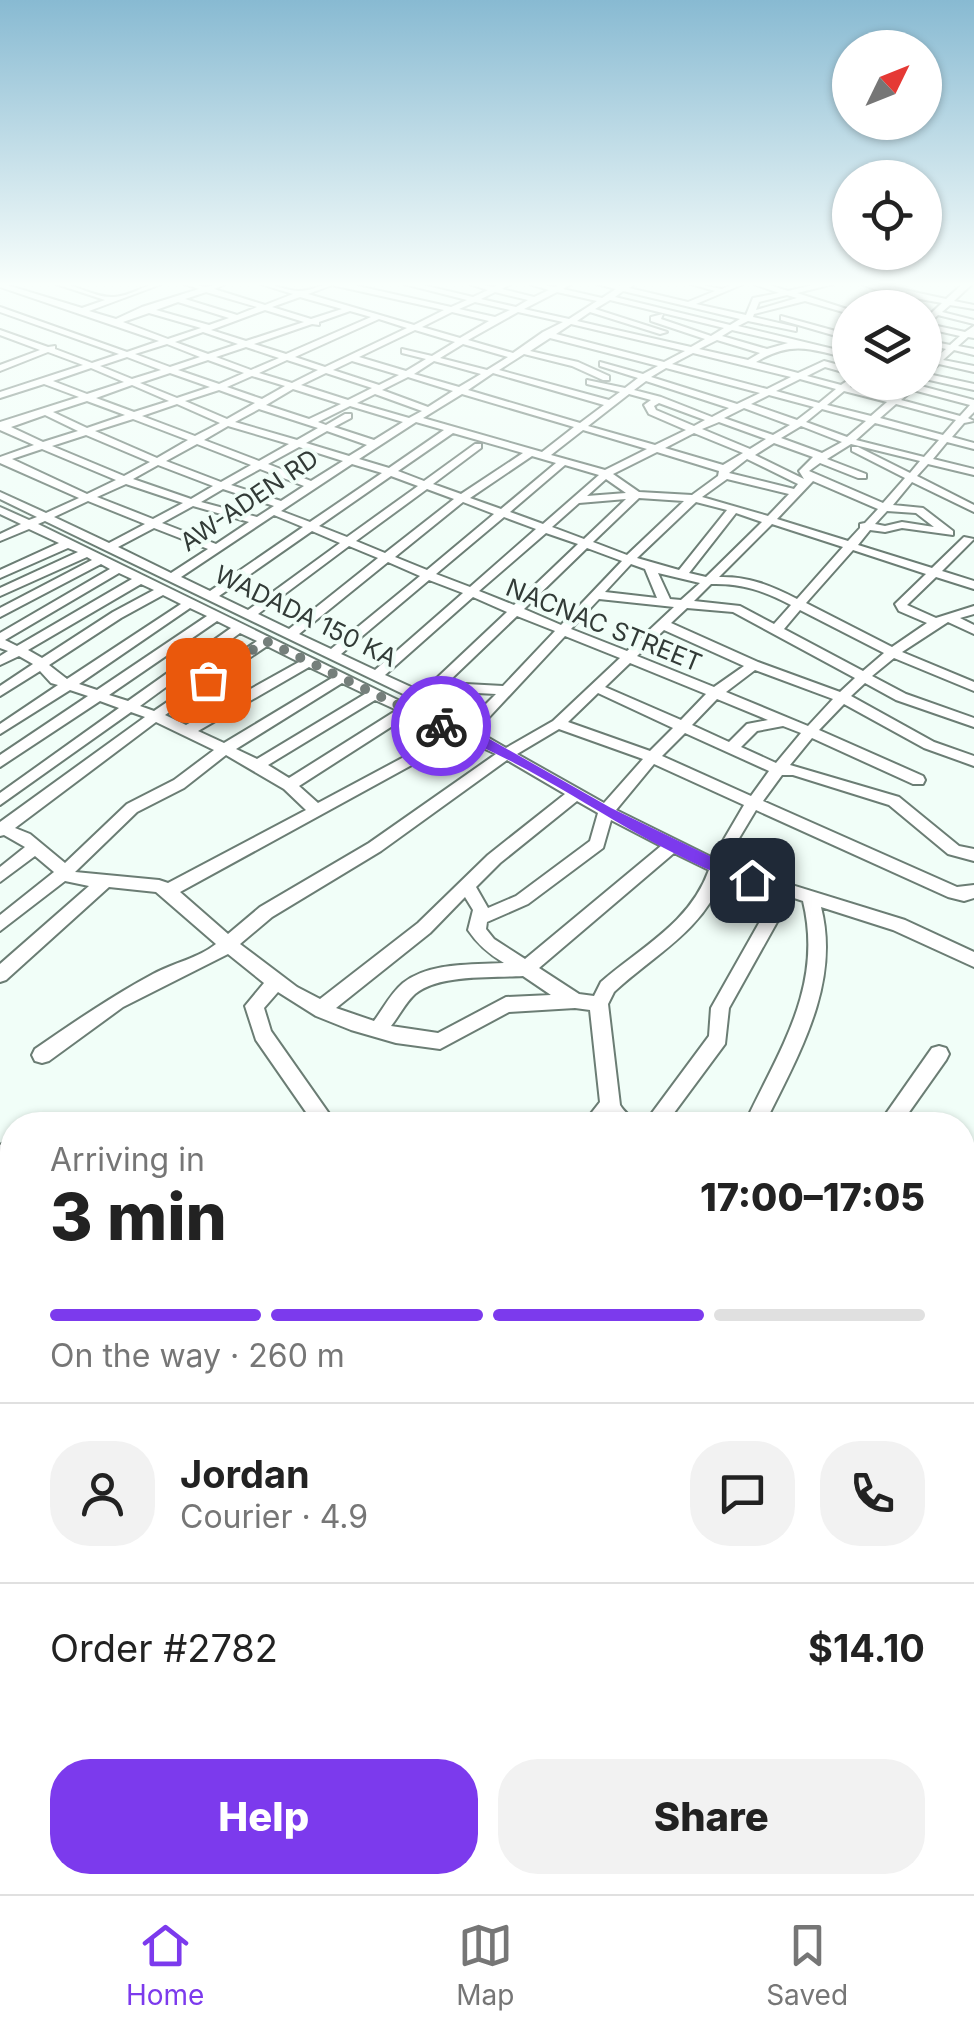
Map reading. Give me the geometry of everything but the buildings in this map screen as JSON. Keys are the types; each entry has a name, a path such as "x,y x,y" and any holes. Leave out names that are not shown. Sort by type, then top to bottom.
{"street":[{"path":"1,394 76,370"},
{"path":"105,370 229,422 390,472 650,567 708,581 750,582 892,652 974,687"},
{"path":"1,426 172,370"},
{"path":"174,370 375,444"},
{"path":"244,370 347,410 452,429 606,474 636,495"},
{"path":"2,459 178,402 257,370"},
{"path":"394,370 657,447 724,472 836,488 883,507 919,510 948,533"},
{"path":"0,613 327,429 377,389 413,370"},
{"path":"483,370 612,404"},
{"path":"572,370 632,388 862,476 836,488"},
{"path":"630,370 799,423 847,443 974,509"},
{"path":"290,634 460,499 584,426 655,370"},
{"path":"688,370 974,446"},
{"path":"773,370 832,384"},
{"path":"376,675 606,474 809,370"},
{"path":"0,538 125,480 324,371 429,410"},
{"name":"AW-ADEN RD","path":"173,578 489,372"},
{"path":"45,378 311,485"},
{"path":"942,378 974,386"},
{"path":"590,382 632,388"},
{"path":"527,409 556,388"},
{"path":"778,629 864,526 926,460 939,436 968,421 974,404 942,394"},
{"path":"168,891 471,734 506,690 692,498 832,398"},
{"path":"658,399 649,405 652,412 750,454 803,484"},
{"path":"887,400 968,421"},
{"path":"42,1056 117,1002 168,974 198,965 266,912 375,846 506,754 558,724 772,519 803,484 805,468 847,443 895,400"},
{"path":"309,422 347,410"},
{"name":"NACNAC STREET","path":"46,412 278,508 310,527 387,560 811,732 918,780"},
{"path":"1,426 82,466 191,504 259,521"},
{"path":"212,596 452,429"},
{"path":"847,443 974,472"},
{"path":"249,615 478,446"},
{"path":"2,459 154,526 216,548"},
{"path":"332,655 563,462"},
{"path":"16,503 82,466"},
{"name":"WADADA 150 KA","path":"0,494 106,554 173,578 462,717 471,734"},
{"path":"424,698 636,495"},
{"path":"574,501 636,495 692,498 772,519 974,585"},
{"path":"682,574 734,509"},
{"name":"WADADA 150 KA","path":"0,510 88,552 106,554 120,568 238,628 408,710 471,734"},
{"path":"864,526 885,530 902,525 971,540"},
{"path":"971,540 932,571 901,604 903,608 947,618 974,630"},
{"path":"0,574 69,543"},
{"path":"0,592 88,552"},
{"path":"650,567 665,602"},
{"path":"120,568 0,640 44,664 56,680 155,716 257,765 289,785 318,812"},
{"path":"0,660 141,579"},
{"path":"0,692 117,614 163,590"},
{"path":"596,595 736,609 901,698 974,723"},
{"path":"613,1112 599,1004 607,987 698,910 714,883 728,842 752,804 811,732 878,660 974,597"},
{"path":"0,730 190,603"},
{"path":"947,618 974,610"},
{"path":"0,762 216,616"},
{"path":"662,624 753,665 844,698 930,745 974,761"},
{"path":"0,800 238,628"},
{"path":"266,641 155,716 1,829 34,848 63,874 103,883 159,886 168,891 274,984 340,1021 440,1041 470,1027 494,1008 574,1000 599,1004"},
{"path":"188,730 309,662"},
{"path":"478,919 522,900 597,844 606,811 651,759 714,694 753,665"},
{"path":"0,924 63,874 132,808 179,784 226,749 342,678"},
{"path":"436,687 506,690"},
{"path":"595,687 780,770 794,770 881,795 894,801 954,850 974,855"},
{"path":"257,765 375,694"},
{"path":"289,785 408,710"},
{"path":"731,748 752,727 781,722"},
{"path":"558,724 633,749 954,892 964,895 974,890"},
{"path":"471,734 606,811 718,868 899,925 974,960"},
{"path":"321,1009 424,928 466,884 576,794"},
{"path":"378,1030 400,998 425,979 445,974 526,969 673,845"},
{"path":"0,876 34,848"},
{"path":"0,974 103,883"},
{"path":"466,884 481,910 478,930 488,944 574,1000"},
{"path":"662,1112 718,1038 720,1008 785,892"},
{"path":"760,1112 798,1037 820,958 812,899"},
{"path":"274,984 254,1006 262,1034 319,1112"},
{"path":"897,1112 939,1054"},
{"path":"604,1112 610,1105"}],"way so far":[{"path":"208,680 266,641 441,726"}],"route":[{"path":"441,726 482,740 606,811 718,868 752,880"}]}
